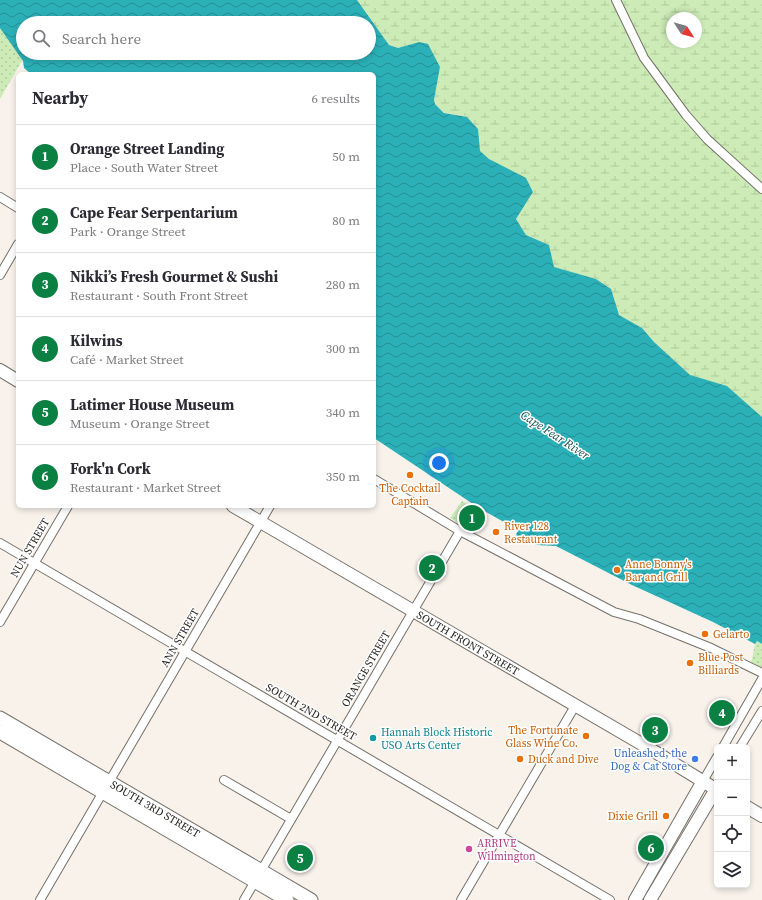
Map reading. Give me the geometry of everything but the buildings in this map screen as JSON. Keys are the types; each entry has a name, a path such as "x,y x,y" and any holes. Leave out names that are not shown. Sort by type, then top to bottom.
{"main road":[{"path":"0,370 16,380"},
{"name":"SOUTH FRONT STREET","path":"236,508 714,786"},
{"name":"SOUTH 3RD STREET","path":"0,718 106,787 258,876 311,900"},
{"name":"SOUTH 3RD STREET","path":"0,732 106,787"},
{"path":"635,900 703,781"},
{"path":"650,900 714,793"},
{"path":"750,809 762,816"},
{"name":"SOUTH 3RD STREET","path":"258,876 287,900"}],"street":[{"path":"616,0 644,58 686,115 707,139 762,189"},
{"path":"0,197 16,207"},
{"path":"0,275 16,247"},
{"path":"376,480 460,531 614,612 640,619 711,648 762,673"},
{"name":"NUN STREET","path":"0,622 67,508"},
{"name":"ANN STREET","path":"40,900 269,508"},
{"name":"ORANGE STREET","path":"244,900 460,531"},
{"name":"SOUTH 2ND STREET","path":"0,543 610,900"},
{"path":"725,744 762,679"},
{"path":"461,900 575,706"},
{"path":"742,744 762,711"},
{"path":"703,781 714,762"},
{"path":"224,780 291,819"}],"green space":[{"path":"357,0 762,0 762,417 727,386 690,376 654,342 642,328 619,315 610,289 596,279 553,267 549,245 526,235 516,219 533,192 479,151 478,129 467,117 445,113 435,104 434,100 440,67 419,42 398,48 389,45 376,27 376,16 368,16"},
{"path":"0,27 16,49 16,60 22,60 0,99"},
{"path":"462,501 484,515 475,533 450,518"},
{"path":"757,641 762,644 762,668 751,662"}],"water":[{"path":"0,0 357,0 368,16 16,16 16,51 0,28"},
{"name":"Cape Fear River","path":"376,27 389,45 398,48 419,42 428,44 440,67 434,100 435,104 444,113 467,117 478,129 480,151 489,159 526,178 533,192 516,219 526,235 549,245 554,267 596,279 611,289 619,315 642,328 654,342 690,375 727,386 762,417 762,644 757,641 755,644 713,622 632,585 556,546 537,545 516,535 518,530 479,508 376,439 376,72 29,72 24,68 22,60 376,60"}],"place":[{"name":"The Cocktail Captain","path":"410,475"},
{"name":"Orange Street Landing","path":"472,518"},
{"name":"River 128 Restaurant","path":"496,532"},
{"name":"Cape Fear Serpentarium","path":"432,568"},
{"name":"Anne Bonny's Bar and Grill","path":"617,570"},
{"name":"Gelarto","path":"705,634"},
{"name":"Blue Post Billiards","path":"690,663"},
{"name":"Kilwins","path":"722,713"},
{"name":"Nikki’s Fresh Gourmet & Sushi","path":"655,730"},
{"name":"The Fortunate Glass Wine Co.","path":"586,736"},
{"name":"Hannah Block Historic USO Arts Center","path":"373,738"},
{"name":"Duck and Dive","path":"520,759"},
{"name":"Unleashed, the Dog & Cat Store","path":"695,759"},
{"name":"Dixie Grill","path":"666,816"},
{"name":"Fork'n Cork","path":"651,848"},
{"name":"ARRIVE Wilmington","path":"469,849"},
{"name":"Latimer House Museum","path":"300,858"}]}
